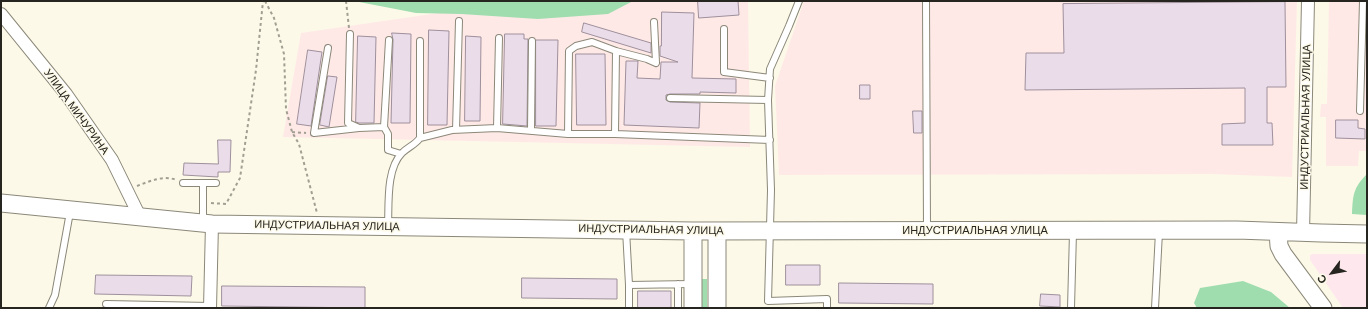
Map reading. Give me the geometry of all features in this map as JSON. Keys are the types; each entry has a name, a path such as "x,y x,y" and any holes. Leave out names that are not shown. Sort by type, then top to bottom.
{"street":[{"name":"ИНДУСТРИАЛЬНАЯ УЛИЦА","path":"1303,233 1308,1"},
{"name":"УЛИЦА МИЧУРИНА","path":"1,14 66,94 112,160 140,217"},
{"name":"ИНДУСТРИАЛЬНАЯ УЛИЦА","path":"1,203 207,224 693,231 1237,230 1367,234"},
{"path":"207,224 210,307"},
{"path":"692,308 686,284 693,231"},
{"path":"717,231 717,308"},
{"path":"1278,232 1279,246 1283,254 1323,308"}],"lane":[{"path":"768,308 771,190 768,100 770,69 799,1"},
{"path":"926,1 927,231"},
{"path":"1360,112 1363,1"},
{"path":"456,130 459,21"},
{"path":"568,134 569,52 576,46 592,42 656,63 654,22"},
{"path":"724,29 724,72 770,78"},
{"path":"350,34 348,123 359,128"},
{"path":"497,128 499,38"},
{"path":"389,40 384,127 388,134 388,150 401,154"},
{"path":"388,226 391,170 401,154 416,144 420,138 420,41"},
{"path":"531,130 532,41"},
{"path":"328,48 314,134 359,128 384,127"},
{"path":"615,134 616,51"},
{"path":"670,98 768,100"},
{"path":"420,138 456,130 497,128 568,134 615,134 770,140"},
{"path":"183,182 216,183"},
{"path":"203,183 203,202 207,224"},
{"path":"50,308 55,295 70,210"},
{"path":"626,229 629,308"},
{"path":"1071,308 1074,230"},
{"path":"1155,308 1160,230"},
{"path":"629,285 686,284 678,308"},
{"path":"768,301 827,299 827,308"},
{"path":"106,304 210,307"}],"path":[{"path":"264,1 274,18 284,54 286,109 292,132 300,144 320,226"},
{"path":"203,202 226,204 240,178 256,70 264,1"},
{"path":"346,1 350,34"},
{"path":"292,132 314,134"},
{"path":"127,191 150,181 169,177 183,182"}],"shaded area":[{"path":"521,1 748,1 750,147 283,137 301,33"},
{"path":"804,1 1297,1 1292,177 1212,174 779,175 775,86"},
{"path":"1329,1 1367,1 1367,151 1359,151 1358,166 1326,166 1326,117 1320,117 1321,104 1327,104"},
{"path":"1367,254 1367,308 1343,308 1310,260 1310,255"}],"green space":[{"path":"354,1 633,1 608,14 538,19 461,14 416,13"},
{"path":"1367,174 1367,215 1352,214 1356,188"},
{"path":"697,279 707,279 707,308 697,308"},
{"path":"1243,281 1271,292 1290,308 1197,308 1194,303 1200,288"}],"building":[{"path":"698,1 738,1 739,15 699,18"},
{"path":"1285,2 1286,87 1267,87 1267,123 1272,123 1273,145 1222,145 1222,124 1245,123 1245,88 1025,90 1026,53 1064,53 1063,4"},
{"path":"662,12 694,13 692,78 736,79 736,93 700,92 700,94 666,95 666,100 670,102 700,103 699,128 624,125 626,61 638,61 637,78 660,79 661,62 678,62 660,56"},
{"path":"584,23 651,43 651,53 582,32"},
{"path":"429,30 449,31 447,125 428,125"},
{"path":"392,33 411,34 410,123 391,123"},
{"path":"505,34 524,34 524,39 528,39 527,126 503,124"},
{"path":"358,36 376,37 374,123 356,122"},
{"path":"466,36 481,37 480,121 465,121"},
{"path":"536,40 558,40 556,126 536,126"},
{"path":"308,50 322,52 311,126 297,124"},
{"path":"576,54 605,54 606,125 577,125"},
{"path":"328,76 337,77 329,127 320,125"},
{"path":"860,85 870,85 870,99 860,99"},
{"path":"913,111 922,111 922,133 914,133"},
{"path":"1336,120 1358,120 1358,128 1365,129 1365,139 1336,138"},
{"path":"218,140 231,140 230,172 218,172 218,177 183,175 184,163 218,164"},
{"path":"786,265 820,265 820,285 786,285"},
{"path":"96,275 192,276 191,296 95,294"},
{"path":"522,278 617,279 617,299 522,298"},
{"path":"839,283 933,284 933,304 839,303"},
{"path":"222,286 365,287 365,308 222,306"},
{"path":"638,291 671,291 671,308 638,308"},
{"path":"1041,294 1060,295 1060,307 1040,306"}]}
